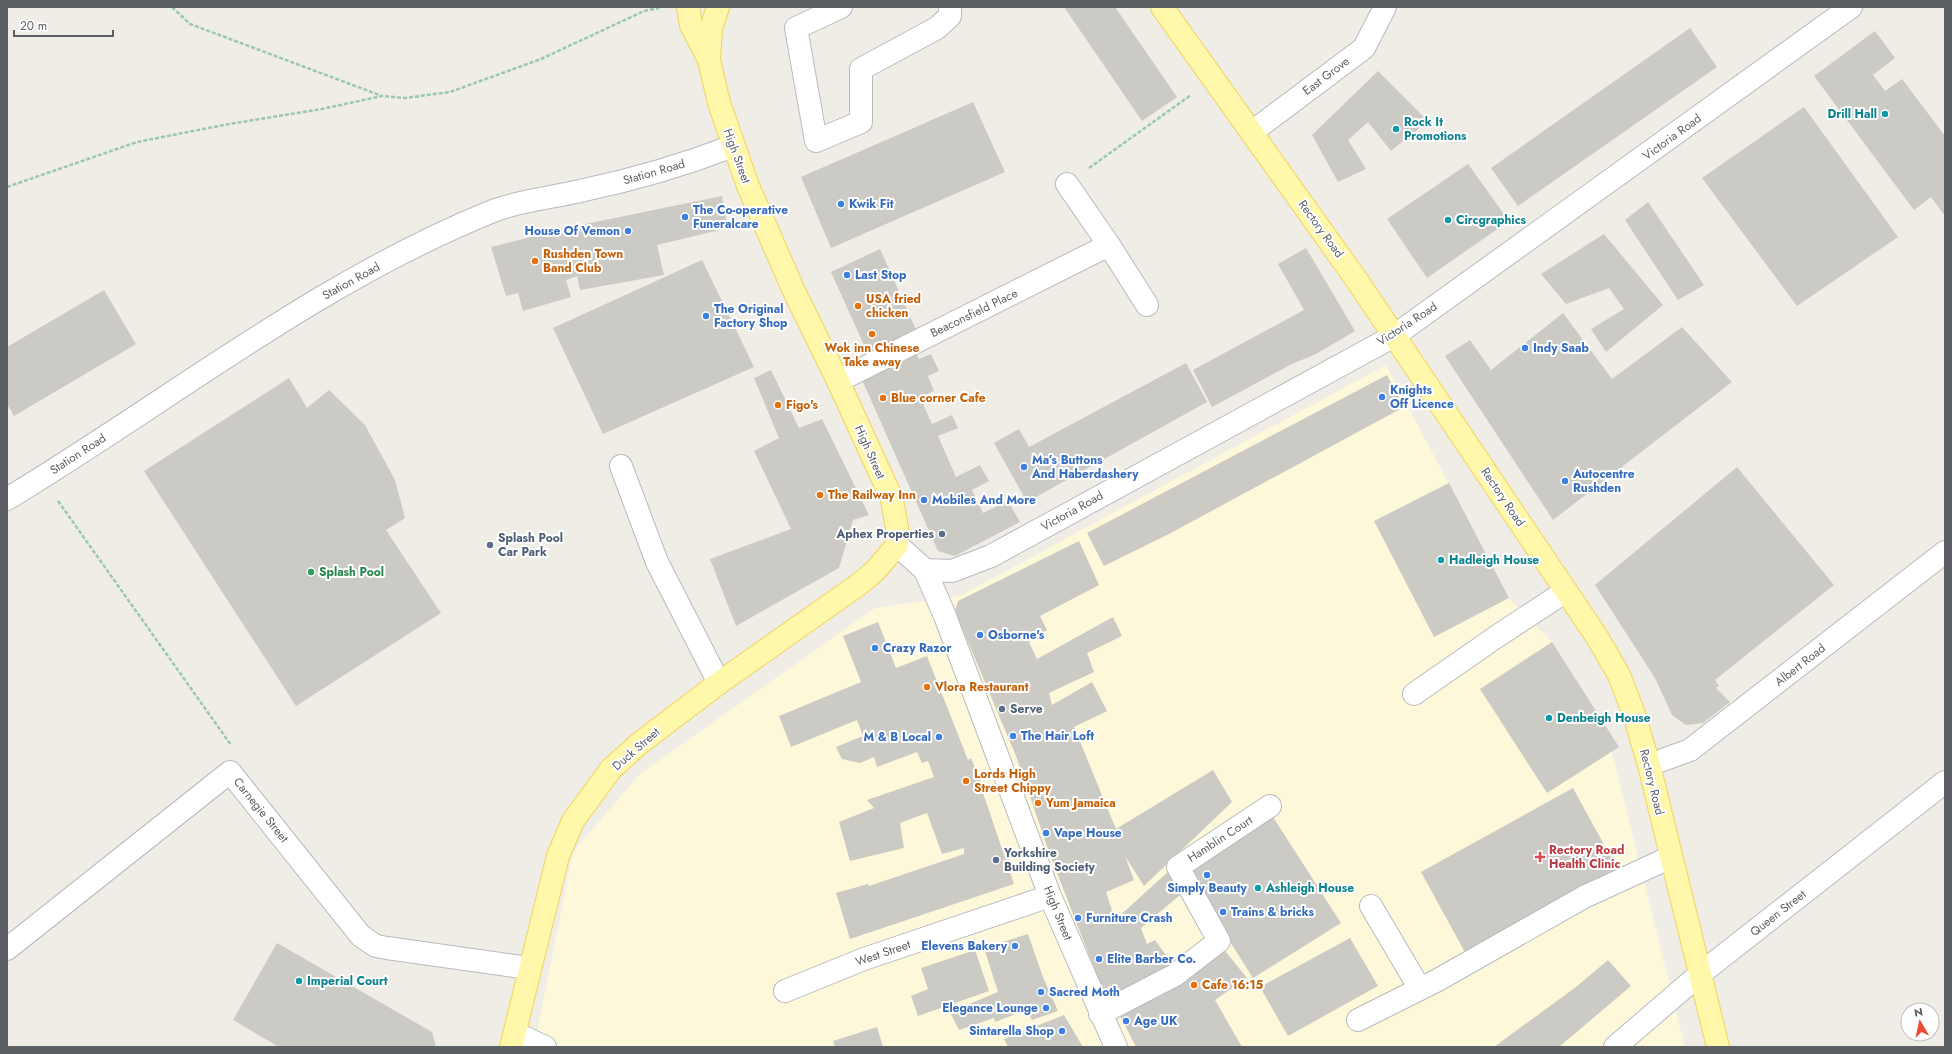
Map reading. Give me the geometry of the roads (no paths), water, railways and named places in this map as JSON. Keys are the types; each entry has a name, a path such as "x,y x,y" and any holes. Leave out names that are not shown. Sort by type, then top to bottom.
{"main road":[{"name":"High Street","path":"688,7 691,25 709,60 719,103 748,186 793,289 838,381 892,499 897,528 896,545"},
{"path":"709,60 711,29 718,7"},
{"name":"Rectory Road","path":"1162,7 1356,279 1597,637 1619,675 1634,714 1649,765 1718,1047"},
{"name":"Duck Street","path":"513,1040 529,968 558,856 573,821 611,770 640,743 720,683 858,585 875,571 896,545"}],"street":[{"path":"841,7 796,28 816,141 861,122 861,69 936,28 950,16 950,7"},
{"name":"East Grove","path":"1252,132 1364,48 1385,7"},
{"name":"Victoria Road","path":"925,570 952,571 991,556 1394,336 1851,7"},
{"name":"Station Road","path":"7,499 42,478 276,324 372,269 468,222 495,210 526,201 579,192 633,179 733,146"},
{"path":"1067,184 1147,305"},
{"name":"Beaconsfield Place","path":"838,381 1109,246"},
{"path":"621,466 657,562 720,683"},
{"name":"High Street","path":"896,545 925,570 945,616 1050,896 1100,1014 1116,1047"},
{"name":"Albert Road","path":"1649,765 1690,750 1945,552"},
{"path":"1414,694 1566,591"},
{"name":"Carnegie Street","path":"7,949 230,772 361,936 376,946 529,968"},
{"name":"Queen Street","path":"1615,1047 1700,974 1945,782"},
{"name":"Hamblin Court","path":"1100,1014 1175,975 1219,941 1178,867 1270,806"},
{"path":"1358,1020 1420,989 1584,897 1671,857"},
{"name":"West Street","path":"785,991 864,959 1050,896"},
{"path":"1371,906 1420,989"},
{"path":"513,1040 545,1047"}],"place":[{"name":"Drill Hall","path":"1885,114"},
{"name":"Rock It Promotions","path":"1396,129"},
{"name":"Kwik Fit","path":"841,204"},
{"name":"The Co-operative Funeralcare","path":"685,217"},
{"name":"Circgraphics","path":"1448,220"},
{"name":"House Of Vemon","path":"628,231"},
{"name":"Rushden Town Band Club","path":"535,261"},
{"name":"Last Stop","path":"847,275"},
{"name":"USA fried chicken","path":"858,306"},
{"name":"The Original Factory Shop","path":"706,316"},
{"name":"Wok inn Chinese Take away","path":"872,334"},
{"name":"Indy Saab","path":"1525,348"},
{"name":"Knights Off Licence","path":"1382,397"},
{"name":"Blue corner Cafe","path":"883,398"},
{"name":"Figo's","path":"778,405"},
{"name":"Ma’s Buttons And Haberdashery","path":"1024,467"},
{"name":"Autocentre Rushden","path":"1565,481"},
{"name":"The Railway Inn","path":"820,495"},
{"name":"Mobiles And More","path":"924,500"},
{"name":"Aphex Properties","path":"942,534"},
{"name":"Splash Pool Car Park","path":"490,545"},
{"name":"Hadleigh House","path":"1441,560"},
{"name":"Splash Pool","path":"311,572"},
{"name":"Osborne's","path":"980,635"},
{"name":"Crazy Razor","path":"875,648"},
{"name":"Vlora Restaurant","path":"927,687"},
{"name":"Serve","path":"1002,709"},
{"name":"Denbeigh House","path":"1549,718"},
{"name":"The Hair Loft","path":"1013,736"},
{"name":"M & B Local","path":"939,737"},
{"name":"Lords High Street Chippy","path":"966,781"},
{"name":"Yum Jamaica","path":"1038,803"},
{"name":"Vape House","path":"1046,833"},
{"name":"Rectory Road Health Clinic","path":"1540,857"},
{"name":"Yorkshire Building Society","path":"996,860"},
{"name":"Simply Beauty","path":"1207,875"},
{"name":"Ashleigh House","path":"1258,888"},
{"name":"Trains & bricks","path":"1223,912"},
{"name":"Furniture Crash","path":"1078,918"},
{"name":"Elevens Bakery","path":"1015,946"},
{"name":"Elite Barber Co.","path":"1099,959"},
{"name":"Imperial Court","path":"299,981"},
{"name":"Cafe 16:15","path":"1194,985"},
{"name":"Sacred Moth","path":"1041,992"},
{"name":"Elegance Lounge","path":"1046,1008"},
{"name":"Age UK","path":"1126,1021"},
{"name":"Sintarella Shop","path":"1062,1031"}]}
